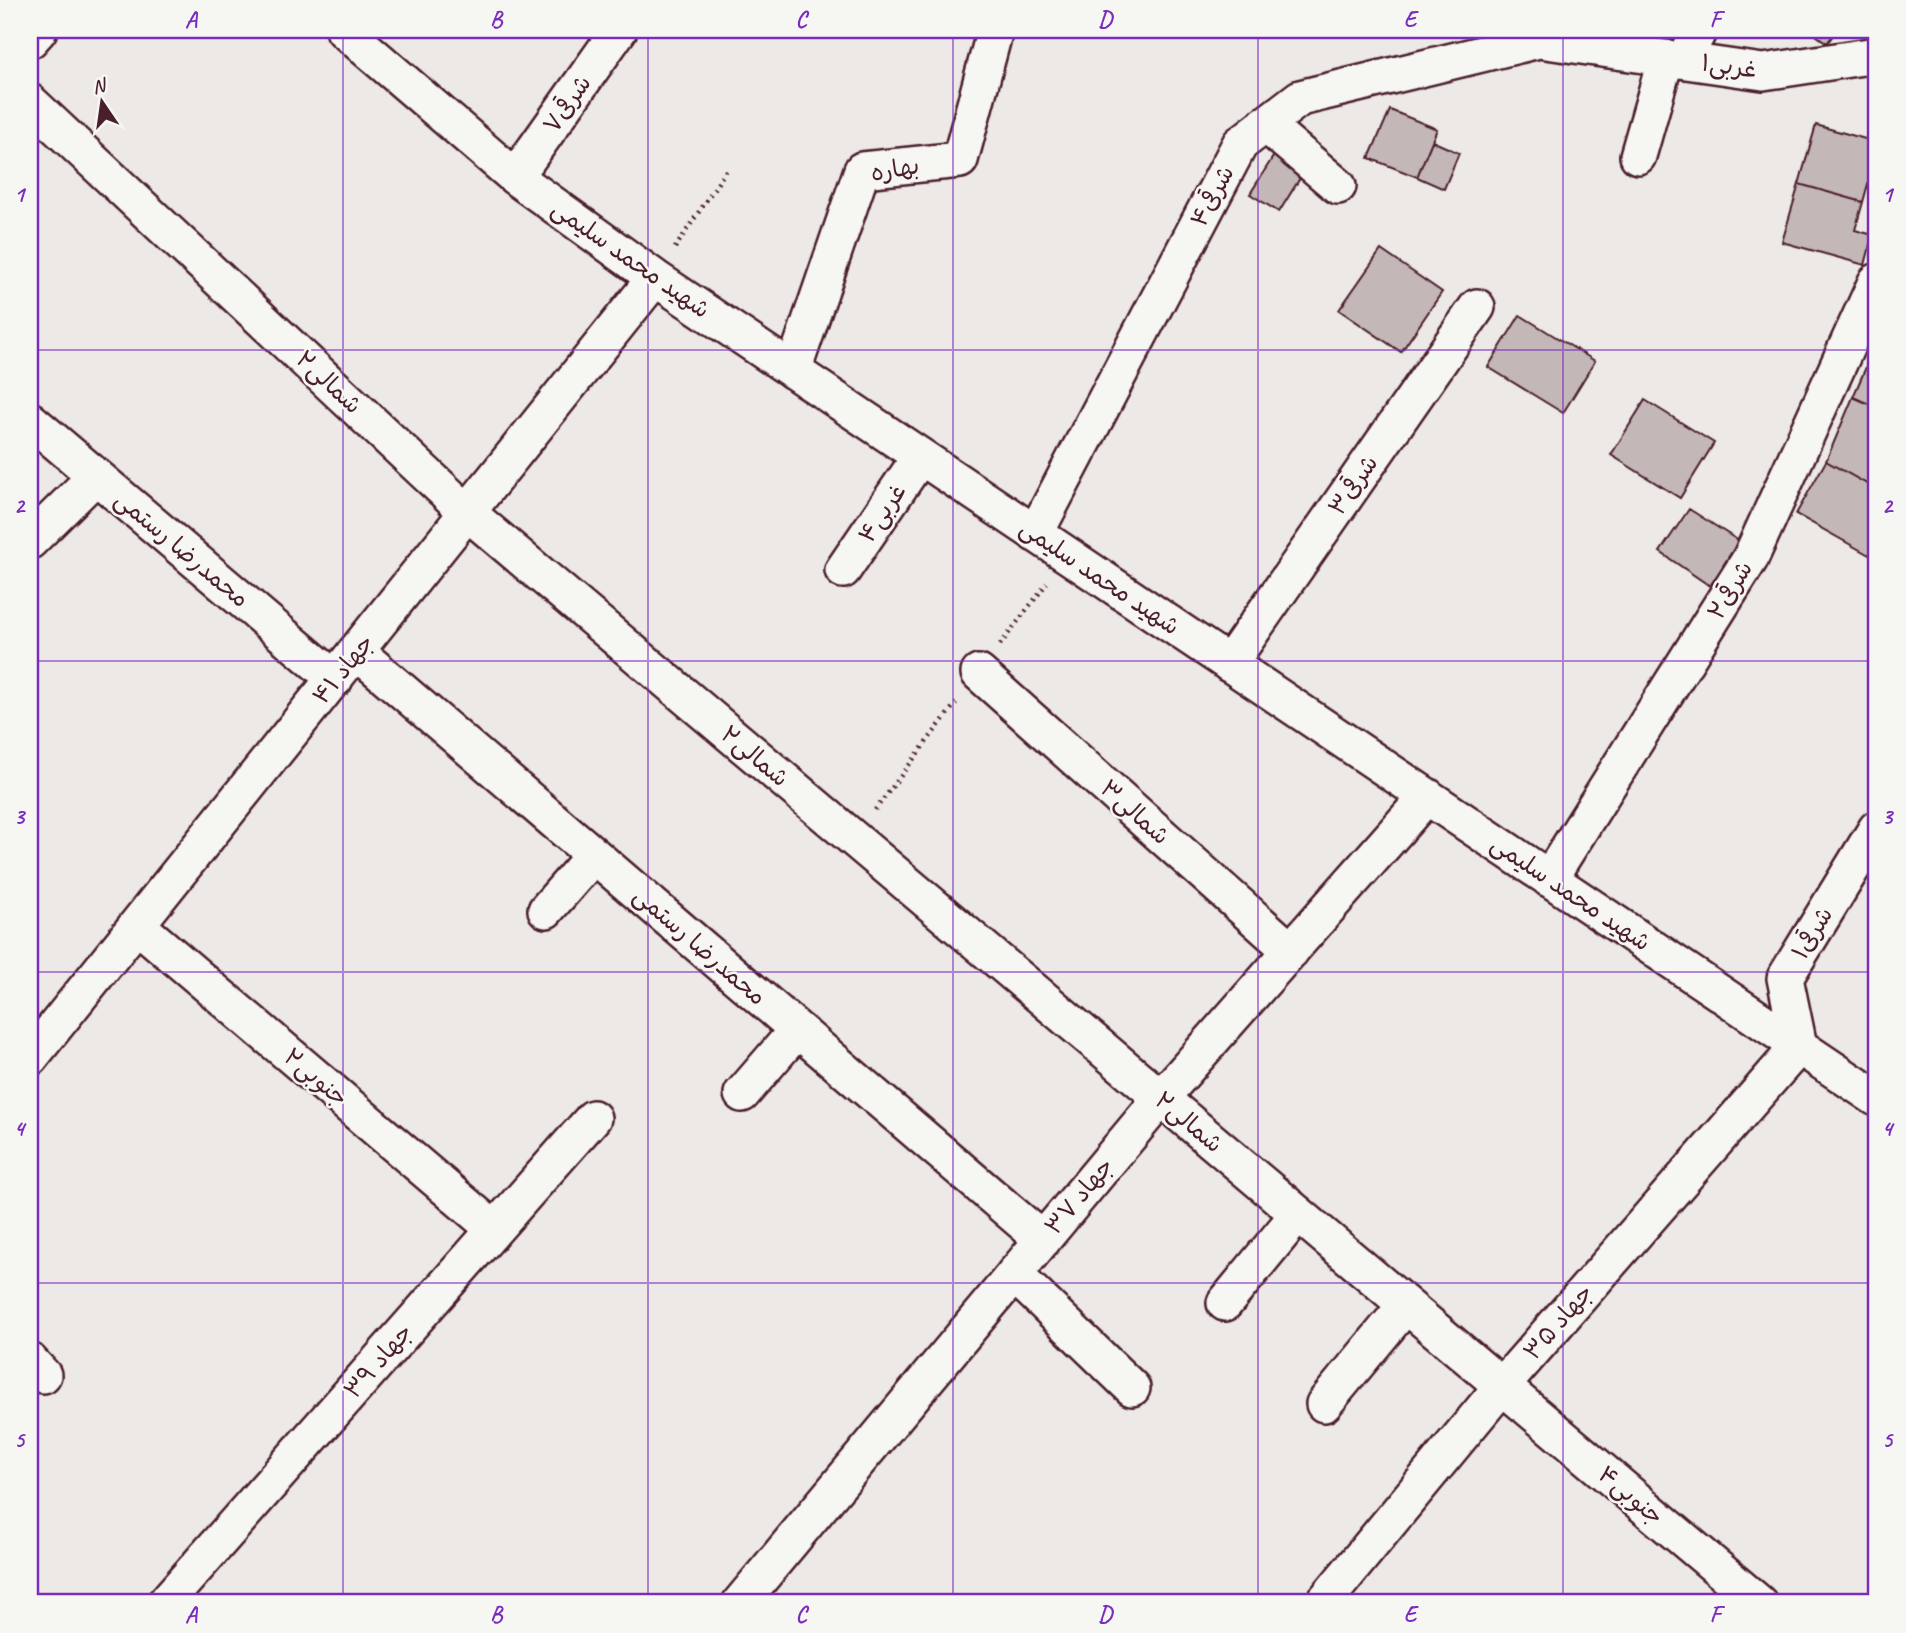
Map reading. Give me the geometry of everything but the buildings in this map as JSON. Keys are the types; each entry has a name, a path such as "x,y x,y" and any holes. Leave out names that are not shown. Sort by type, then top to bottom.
{"street":[{"path":"30,40 39,30"},
{"name":"شهید محمد سلیمی","path":"344,30 515,177 655,278 1876,1098"},
{"name":"شرقی۷","path":"515,177 620,30"},
{"name":"بهاره","path":"793,371 862,170 960,160 995,30"},
{"name":"غربی۱","path":"1533,35 1683,49 1763,72 1876,55"},
{"name":"شرقی۴","path":"1035,534 1240,144 1300,98 1533,35"},
{"path":"1638,156 1683,49"},
{"name":"شمالی۲","path":"30,102 468,513 1502,1386"},
{"path":"1265,124 1338,186"},
{"name":"جهاد ۴۱","path":"30,1058 655,278"},
{"name":"شرقی۲","path":"1549,879 1750,559 1876,282"},
{"name":"شرقی۳","path":"1229,664 1477,307"},
{"name":"محمدرضا رستمی","path":"30,419 335,679"},
{"name":"غربی۴","path":"843,570 920,457"},
{"path":"30,541 96,476"},
{"name":"محمدرضا رستمی","path":"357,652 1043,1240"},
{"name":"شمالی۳","path":"979,673 1291,951"},
{"name":"جهاد ۳۷","path":"740,1603 1161,1098 1427,796"},
{"name":"شرقی۱","path":"1799,1046 1785,978 1876,828"},
{"path":"546,910 594,855"},
{"name":"جنوبی۲","path":"137,925 494,1229"},
{"path":"742,1094 797,1030"},
{"name":"جهاد ۳۵","path":"1323,1603 1502,1386 1799,1046"},
{"name":"جهاد ۳۹","path":"165,1603 593,1118"},
{"path":"1225,1303 1298,1214"},
{"path":"1014,1274 1132,1388"},
{"path":"1324,1404 1406,1305"},
{"name":"جنوبی۴","path":"1502,1386 1759,1603"}],"path":[{"path":"655,278 727,169"}]}
